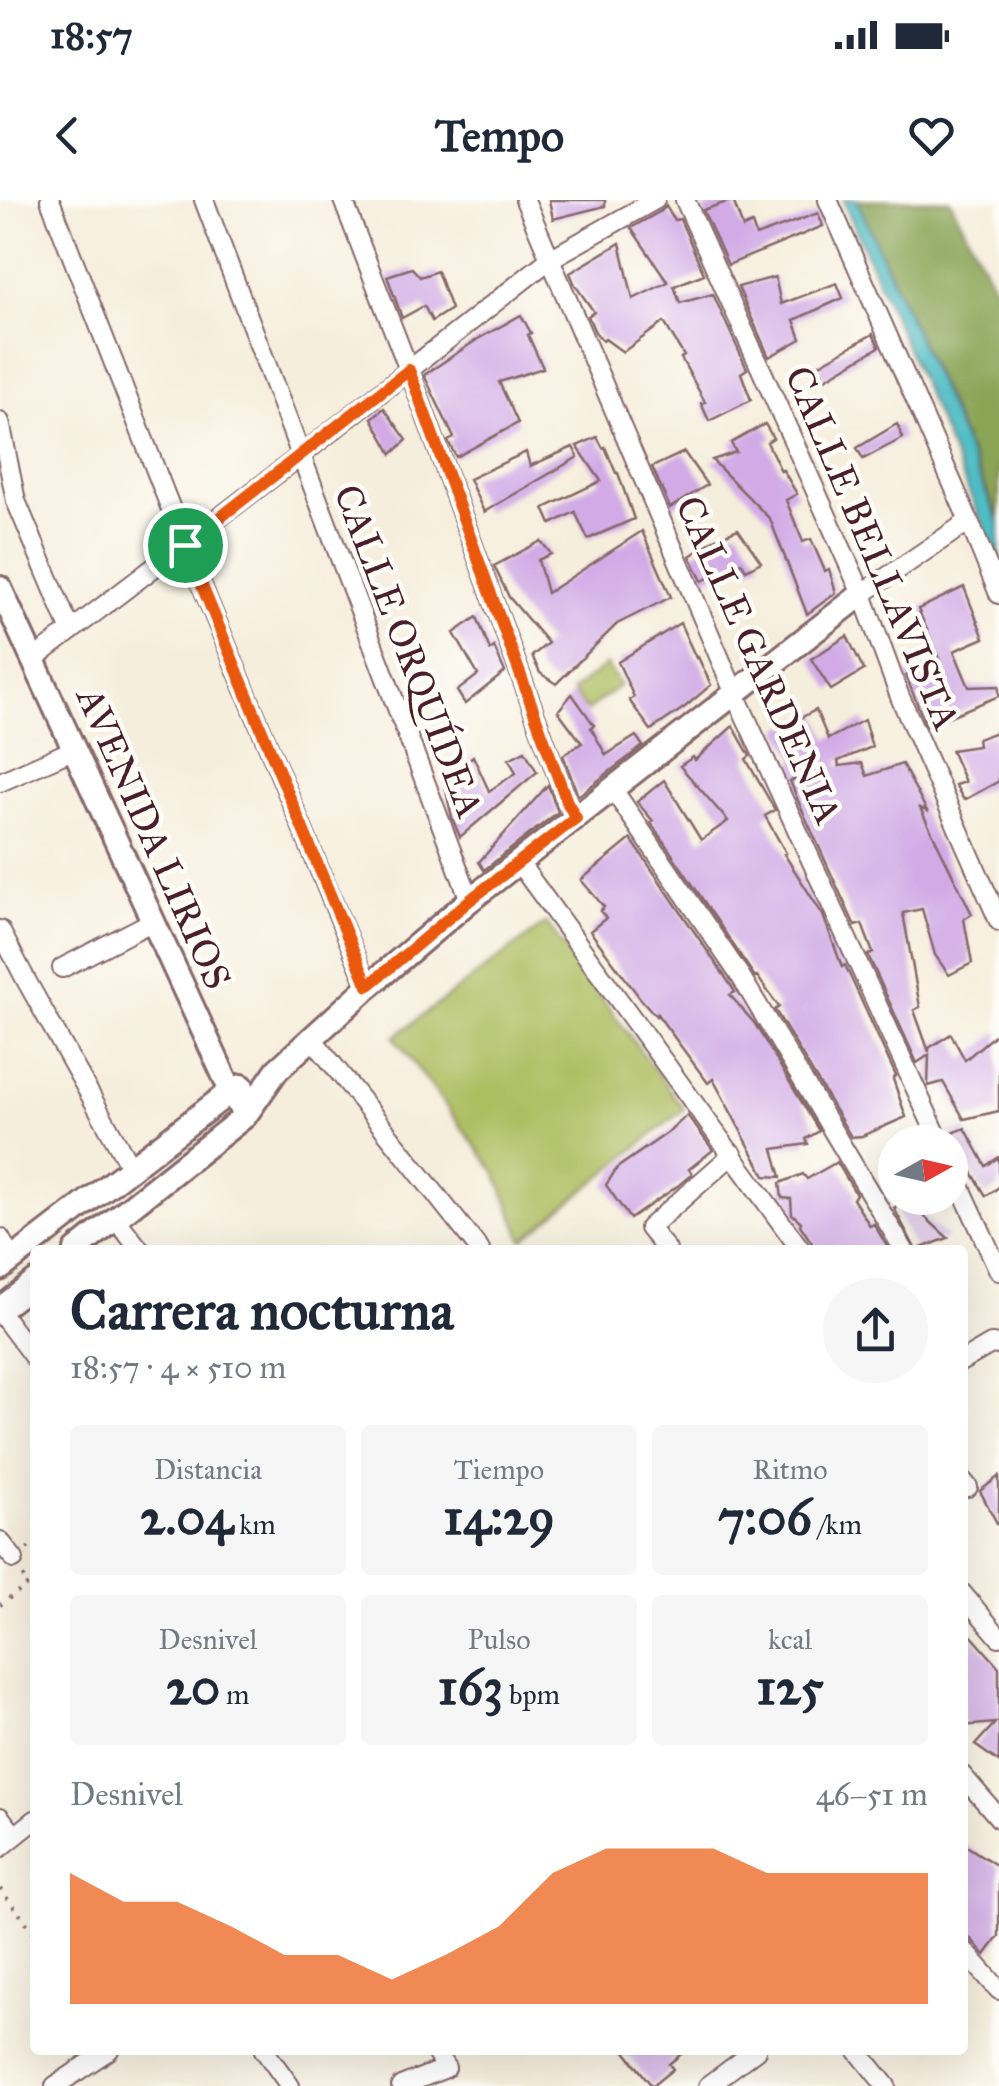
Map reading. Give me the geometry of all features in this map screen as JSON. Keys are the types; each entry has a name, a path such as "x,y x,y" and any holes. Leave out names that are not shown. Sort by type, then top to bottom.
{"street":[{"path":"50,200 185,545 368,986"},
{"name":"CALLE ORQUÍDEA","path":"204,200 470,900"},
{"path":"342,200 576,818"},
{"name":"CALLE GARDENIA","path":"525,200 736,694 932,1125"},
{"path":"34,659 550,260 655,200"},
{"name":"CALLE BELLAVISTA","path":"685,200 862,594 900,697 998,916"},
{"path":"828,200 999,594"},
{"path":"0,422 6,479 71,631"},
{"path":"82,1245 245,1116 276,1070 470,900 862,594 969,521"},
{"name":"AVENIDA LIRIOS","path":"0,588 245,1116"},
{"path":"0,782 75,749"},
{"path":"612,788 741,977 901,1245"},
{"path":"519,863 797,1245"},
{"path":"62,968 153,921"},
{"path":"0,930 132,1168"},
{"path":"311,1037 476,1245"},
{"path":"31,1245 231,1091 276,1070"},
{"path":"664,1245 649,1228 732,1154"},
{"path":"968,1203 999,1271"},
{"path":"116,1219 136,1245"},
{"path":"0,1238 6,1264 30,1246"},
{"path":"30,1286 0,1310 30,1352"},
{"path":"968,1358 991,1344 999,1345"},
{"path":"0,1541 14,1559"},
{"path":"968,1600 999,1637"},
{"path":"968,1781 999,1818"},
{"path":"0,1817 7,1842 30,1824"},
{"path":"968,1955 999,1990"},
{"path":"55,2086 102,2055"},
{"path":"268,2055 290,2086"},
{"path":"402,2086 446,2068 437,2055"},
{"path":"708,2086 749,2055"},
{"path":"861,2055 886,2086"}],"path":[{"path":"0,1605 28,1585"},
{"path":"0,1888 30,1927"}],"green space":[{"path":"857,200 950,200 999,296 999,518"},
{"path":"606,665 620,685 587,711 572,691"},
{"path":"546,923 684,1109 523,1240 496,1173 394,1037"}],"water":[{"path":"843,200 857,200 999,522 999,562"}],"building":[{"path":"549,200 605,200 605,206 553,219"},
{"path":"733,200 743,228 752,224 756,236 818,213 823,226 728,265 703,210"},
{"path":"666,206 674,220 680,219 704,274 674,286 680,303 713,294 747,369 741,373 751,400 709,421 701,403 705,402 664,322 623,352 595,332 588,316 594,312 570,273 620,243 633,299 668,282 631,228"},
{"path":"412,268 420,277 437,271 451,309 432,321 424,306 402,318 387,276"},
{"path":"775,277 781,304 837,283 843,298 794,320 801,339 769,357 738,287"},
{"path":"521,315 543,368 499,382 518,423 456,457 448,441 454,438 424,375"},
{"path":"873,334 879,347 825,379 818,365"},
{"path":"384,408 407,440 392,454 372,418"},
{"path":"765,424 773,438 767,442 797,494 786,500 803,542 811,539 825,571 829,569 836,593 807,614 770,519 712,460 736,452 731,443"},
{"path":"897,424 903,438 863,459 857,448"},
{"path":"597,437 618,473 634,519 588,539 575,512 551,524 544,508 601,481 577,446"},
{"path":"573,447 578,457 484,512 469,479 526,452 530,466"},
{"path":"684,452 707,485 670,508 652,467"},
{"path":"738,529 761,562 746,570 741,562 702,581 690,556"},
{"path":"642,531 671,597 617,624 556,684 540,673 532,656 548,643 509,597 494,566 541,541 551,554 538,560 547,593"},
{"path":"964,587 984,638 954,651 969,687 999,686 999,696 926,726 906,676 925,669 923,665 940,661 918,609"},
{"path":"477,617 490,650 494,647 505,672 465,704 457,691 478,675 454,633"},
{"path":"680,623 711,685 651,730 629,700 634,697 618,662"},
{"path":"847,636 864,670 831,690 811,659"},
{"path":"572,694 594,725 591,728 606,755 636,736 643,746 578,796 563,755 582,743 558,711"},
{"path":"816,710 828,739 864,720 872,747 838,761 839,766 862,763 867,776 902,764 927,811 920,808 972,914 964,919 972,963 949,975 935,955 922,909 903,913 920,1007 914,1010 929,1052 929,1048 951,1034 965,1060 999,1031 999,1111 964,1119 943,1082 928,1086 929,1055 917,1063 868,955 873,953 862,924 855,926 790,781 795,779 787,765 796,760 779,729"},
{"path":"733,726 750,756 746,759 775,810 765,816 823,915 842,967 845,965 896,1076 893,1079 906,1117 851,1137 775,1010 779,1007 637,802 664,780 701,840 728,821 680,766 693,757 695,760"},
{"path":"999,731 999,781 964,800 955,785 965,782 951,750 978,746 977,739"},
{"path":"525,751 537,772 460,837 444,780 473,756 489,791 516,773 509,759"},
{"path":"548,785 558,812 484,870 479,862"},
{"path":"631,839 730,984 735,992 730,995 755,1024 819,1131 806,1139 808,1144 773,1149 781,1177 765,1176 713,1079 708,1083 590,931 606,918 600,911 604,907 581,880"},
{"path":"687,1115 713,1150 689,1169 692,1174 679,1185 630,1219 606,1185 617,1168"},
{"path":"968,1133 986,1166 999,1157 999,1187 986,1196 968,1166"},
{"path":"837,1162 856,1194 853,1199 886,1245 813,1245 792,1214 791,1199 782,1198 780,1183 803,1174 807,1179"},
{"path":"898,1215 925,1215 948,1238 929,1245 913,1245"},
{"path":"999,1476 999,1527 980,1491"},
{"path":"968,1632 999,1667 999,1762 975,1745 995,1723 968,1725"},
{"path":"968,1847 999,1867 999,1936 985,1955 971,1939"},
{"path":"628,2055 680,2055 669,2064 673,2069 652,2086"}],"route":[{"path":"409,370 576,818 368,986 230,655 185,545 409,370"}]}
